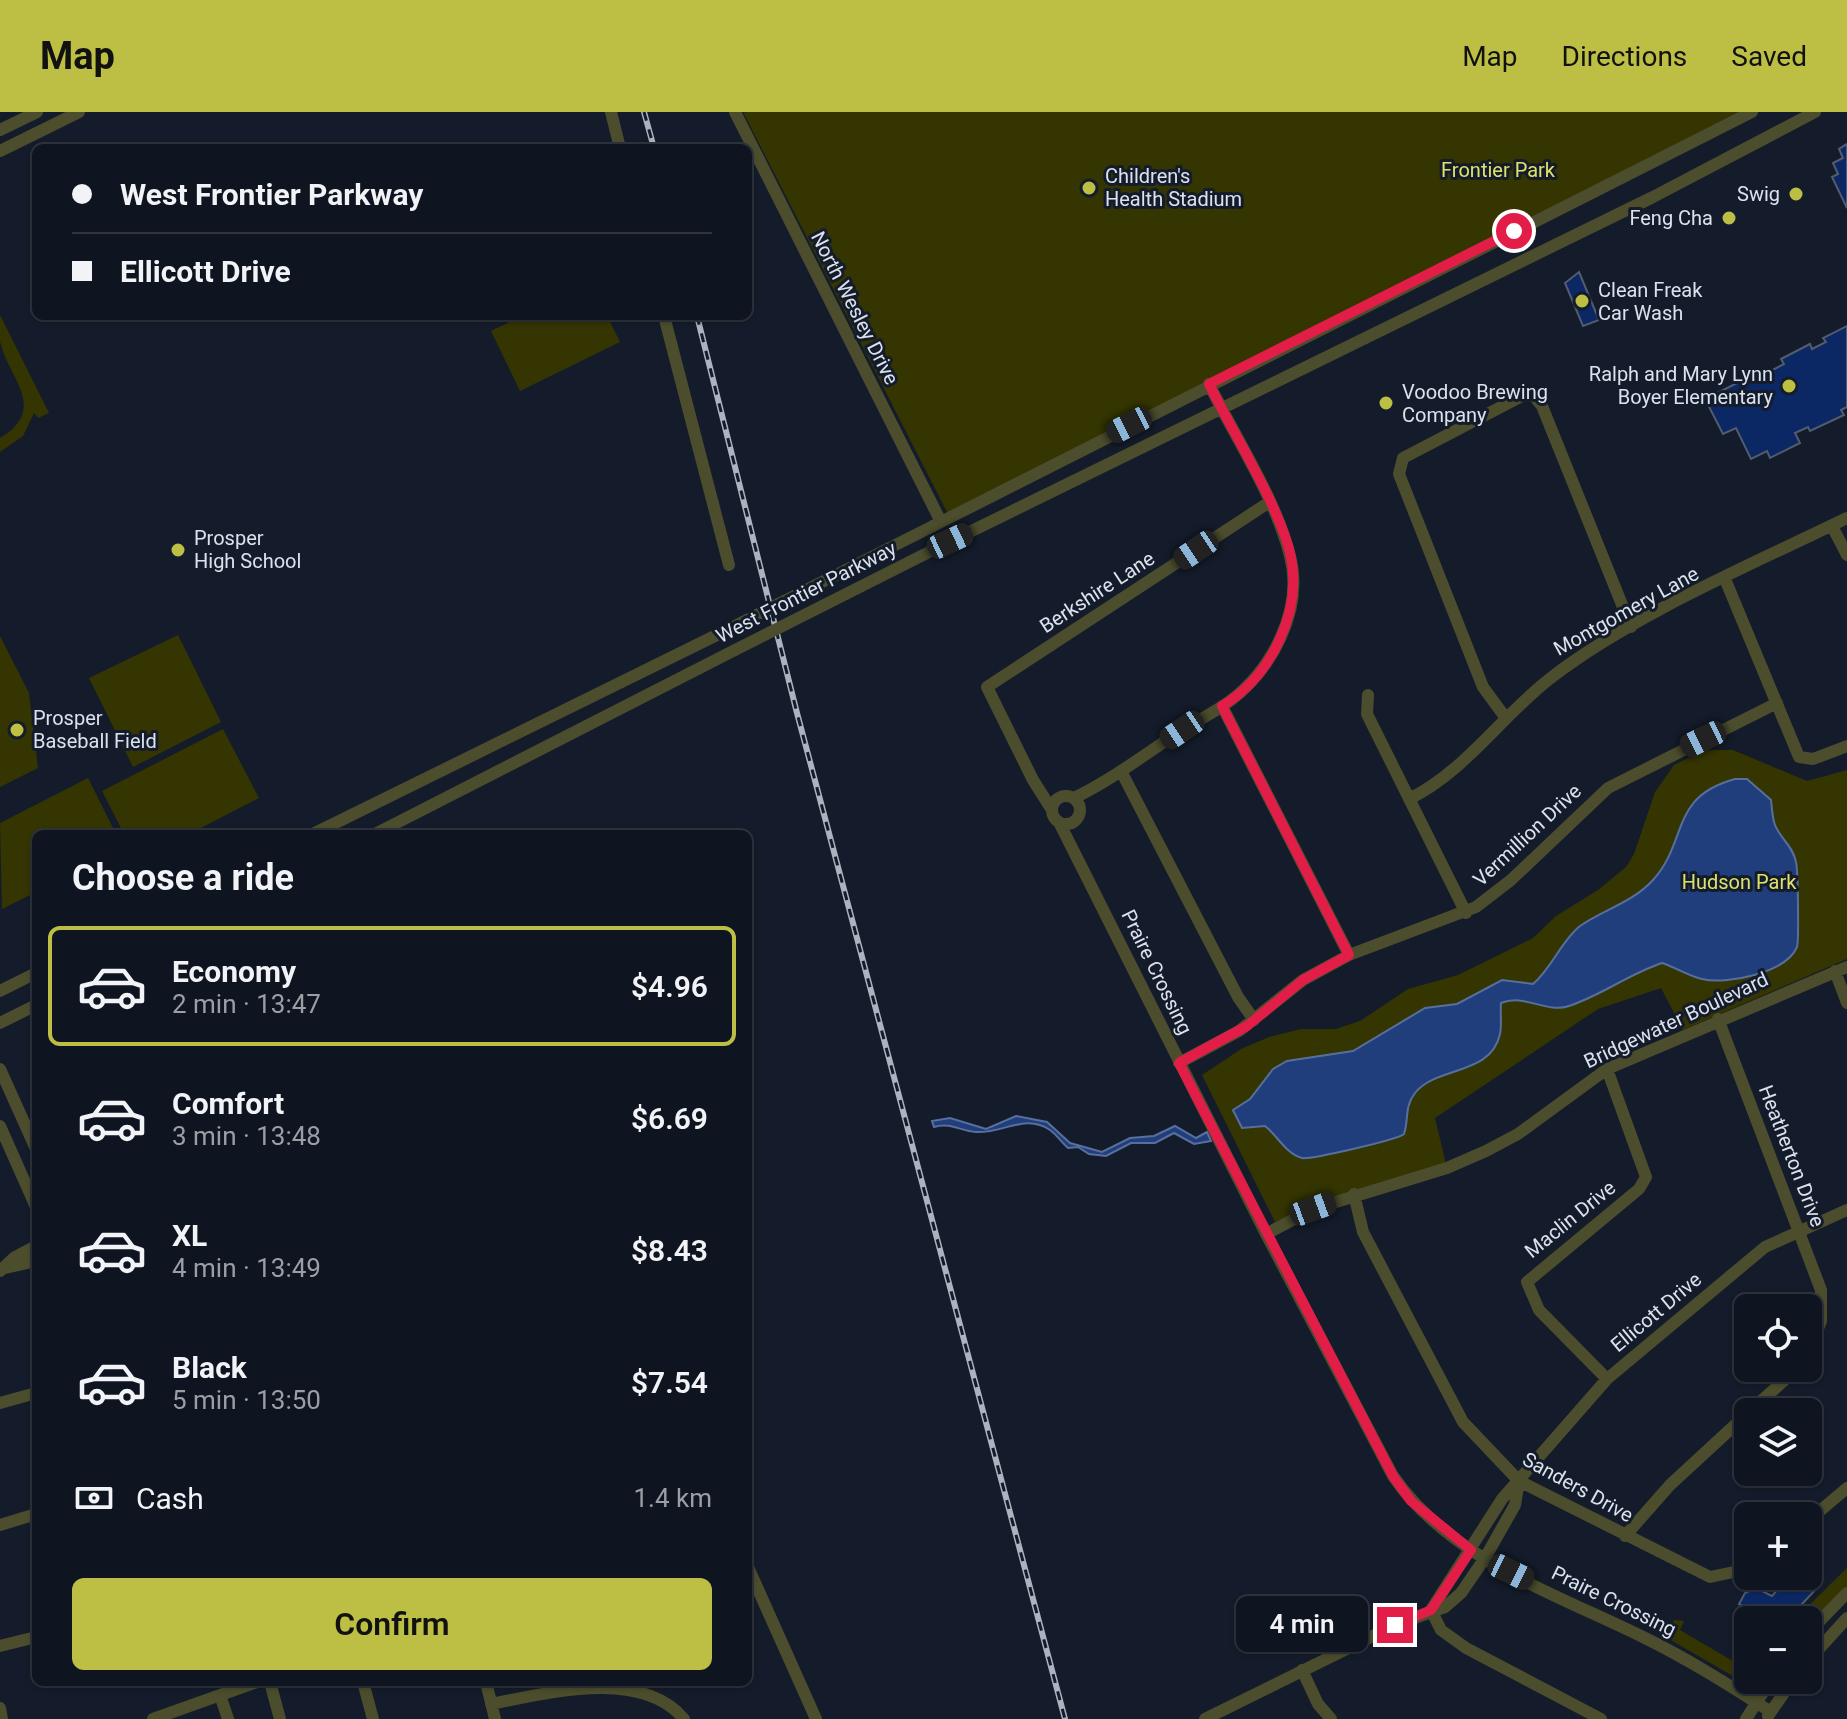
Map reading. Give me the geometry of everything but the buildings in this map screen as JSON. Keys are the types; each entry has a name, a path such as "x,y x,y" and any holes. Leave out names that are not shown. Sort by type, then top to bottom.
{"street":[{"path":"0,130 37,112"},
{"path":"0,151 79,112"},
{"path":"611,112 619,144"},
{"name":"North Wesley Drive","path":"735,112 751,144"},
{"name":"West Frontier Parkway","path":"321,830 727,630 1752,112"},
{"name":"West Frontier Parkway","path":"383,830 941,546 1222,410 1815,112"},
{"name":"North Wesley Drive","path":"752,147 937,524"},
{"path":"665,320 729,565"},
{"path":"1066,822 1121,771 1222,706 1261,672 1279,640 1290,606 1291,559 1268,503 1209,384"},
{"path":"1505,717 1483,687 1399,474 1400,462 1409,454 1522,396 1534,396 1542,406 1631,627"},
{"name":"Berkshire Lane","path":"987,687 1268,503"},
{"name":"Montgomery Lane","path":"1409,799 1442,780 1505,717 1552,677 1631,627 1847,518"},
{"path":"1832,526 1847,555"},
{"path":"1725,579 1796,751 1803,759 1847,746"},
{"name":"Praire Crossing","path":"987,687 1033,780 1052,810 1066,822 1075,854 1179,1063 1393,1476 1411,1501 1471,1550 1696,1664 1756,1702 1768,1716"},
{"path":"1368,695 1367,714 1466,913"},
{"name":"Vermillion Drive","path":"1179,1063 1254,1020 1303,980 1349,955 1466,913 1511,880 1595,799 1621,780 1777,703"},
{"path":"1222,706 1349,955"},
{"path":"1121,771 1238,997 1254,1020"},
{"path":"1033,780 1068,797 1081,810"},
{"path":"1052,810 1055,801 1105,783"},
{"path":"1841,969 1847,1003"},
{"name":"Bridgewater Boulevard","path":"1266,1234 1313,1209 1447,1168 1486,1151 1518,1134 1607,1069 1841,969"},
{"path":"0,991 32,975"},
{"path":"0,1023 32,1007"},
{"name":"Heatherton Drive","path":"1718,1019 1821,1294"},
{"path":"0,1069 32,1137"},
{"name":"Maclin Drive","path":"1607,1069 1646,1177 1639,1189 1527,1282 1539,1310 1607,1379"},
{"path":"28,1125 1,1129 32,1198"},
{"name":"Sanders Drive","path":"1354,1194 1363,1232 1463,1422 1519,1481 1710,1577 1734,1572"},
{"name":"Ellicott Drive","path":"1431,1610 1502,1499 1607,1379 1765,1247 1799,1229 1847,1210"},
{"path":"2,1269 15,1257 32,1248"},
{"path":"2,1269 32,1262"},
{"path":"1765,1398 1782,1382"},
{"path":"0,1403 32,1394"},
{"path":"1625,1536 1670,1485 1734,1426"},
{"name":"Ellicott Drive","path":"1205,1719 1302,1670 1431,1610 1445,1607 1461,1593 1485,1558 1515,1505 1519,1481"},
{"path":"1822,1509 1847,1488"},
{"path":"0,1525 32,1515"},
{"path":"752,1576 816,1719"},
{"path":"1822,1619 1847,1593"},
{"path":"1431,1610 1441,1630 1466,1648 1601,1719"},
{"path":"1822,1646 1847,1618"},
{"path":"0,1646 32,1638"},
{"path":"1302,1670 1318,1704 1331,1719"},
{"path":"153,1719 246,1686"},
{"path":"271,1686 280,1719"},
{"path":"364,1686 373,1719"},
{"path":"487,1686 495,1719"},
{"path":"491,1704 545,1694 636,1691 665,1700 684,1719"},
{"path":"1746,1719 1761,1694"},
{"path":"1768,1716 1783,1694"},
{"path":"220,1695 228,1719"},
{"path":"0,1708 2,1719"}],"green space":[{"name":"Frontier Park","path":"743,112 1744,112 949,516"},
{"path":"0,315 49,413 38,418 34,413 23,436 0,452 0,438 15,427 24,404 0,341"},
{"path":"514,320 609,320 620,342 520,391 491,331"},
{"path":"178,635 221,722 133,767 89,678"},
{"name":"Prosper Baseball Field","path":"0,636 29,693 38,768 0,787"},
{"path":"223,729 259,798 197,830 122,830 102,791"},
{"name":"Hudson Park","path":"1705,750 1733,750 1807,781 1847,770 1847,959 1683,1030 1661,988 1598,1009 1435,1118 1447,1168 1328,1198 1275,1222 1202,1075 1241,1049 1269,1037 1301,1029 1336,1029 1360,1021 1408,989 1458,975 1533,938 1556,916 1598,890 1626,867 1634,854 1655,792 1674,765"},
{"path":"88,778 114,830 32,830 32,894 2,909 0,823"},
{"path":"1847,1568 1847,1588 1822,1612 1822,1606 1808,1606"},
{"path":"1674,1620 1684,1621 1680,1630 1734,1662 1734,1677 1669,1639 1668,1628"}],"water":[{"path":"1735,779 1747,779 1771,800 1775,825 1796,862 1797,947 1781,964 1754,975 1713,980 1697,978 1662,963 1561,1008 1518,1000 1501,1003 1501,1030 1495,1047 1475,1064 1424,1084 1409,1103 1404,1134 1386,1141 1302,1158 1286,1148 1265,1126 1242,1128 1233,1110 1250,1099 1273,1069 1287,1061 1353,1051 1425,1008 1457,1004 1502,980 1533,984 1580,926 1627,900 1653,880 1672,850 1690,808 1699,797"},
{"path":"1016,1116 1047,1122 1070,1143 1102,1152 1130,1138 1154,1136 1175,1126 1196,1138 1207,1132 1211,1141 1194,1144 1174,1133 1155,1143 1131,1143 1106,1156 1089,1154 1078,1147 1068,1148 1050,1130 1032,1123 976,1132 951,1126 934,1127 932,1121 950,1118 986,1129"}],"railway":[{"path":"644,112 653,144"},
{"path":"698,320 797,713 1065,1719"}],"place":[{"name":"Children's Health Stadium","path":"1089,188"},
{"name":"Swig","path":"1796,194"},
{"name":"Feng Cha","path":"1729,218"},
{"name":"Clean Freak Car Wash","path":"1582,301"},
{"name":"Ralph and Mary Lynn Boyer Elementary","path":"1789,386"},
{"name":"Voodoo Brewing Company","path":"1386,403"},
{"name":"Prosper High School","path":"178,550"},
{"name":"Prosper Baseball Field","path":"17,730"}],"route":[{"path":"1395,1625 1431,1610 1441,1600 1471,1550 1411,1501 1393,1476 1179,1063 1247,1026 1303,980 1349,955 1244,743 1222,706 1261,672 1279,640 1290,606 1291,559 1284,536 1209,384 1514,231"}]}
